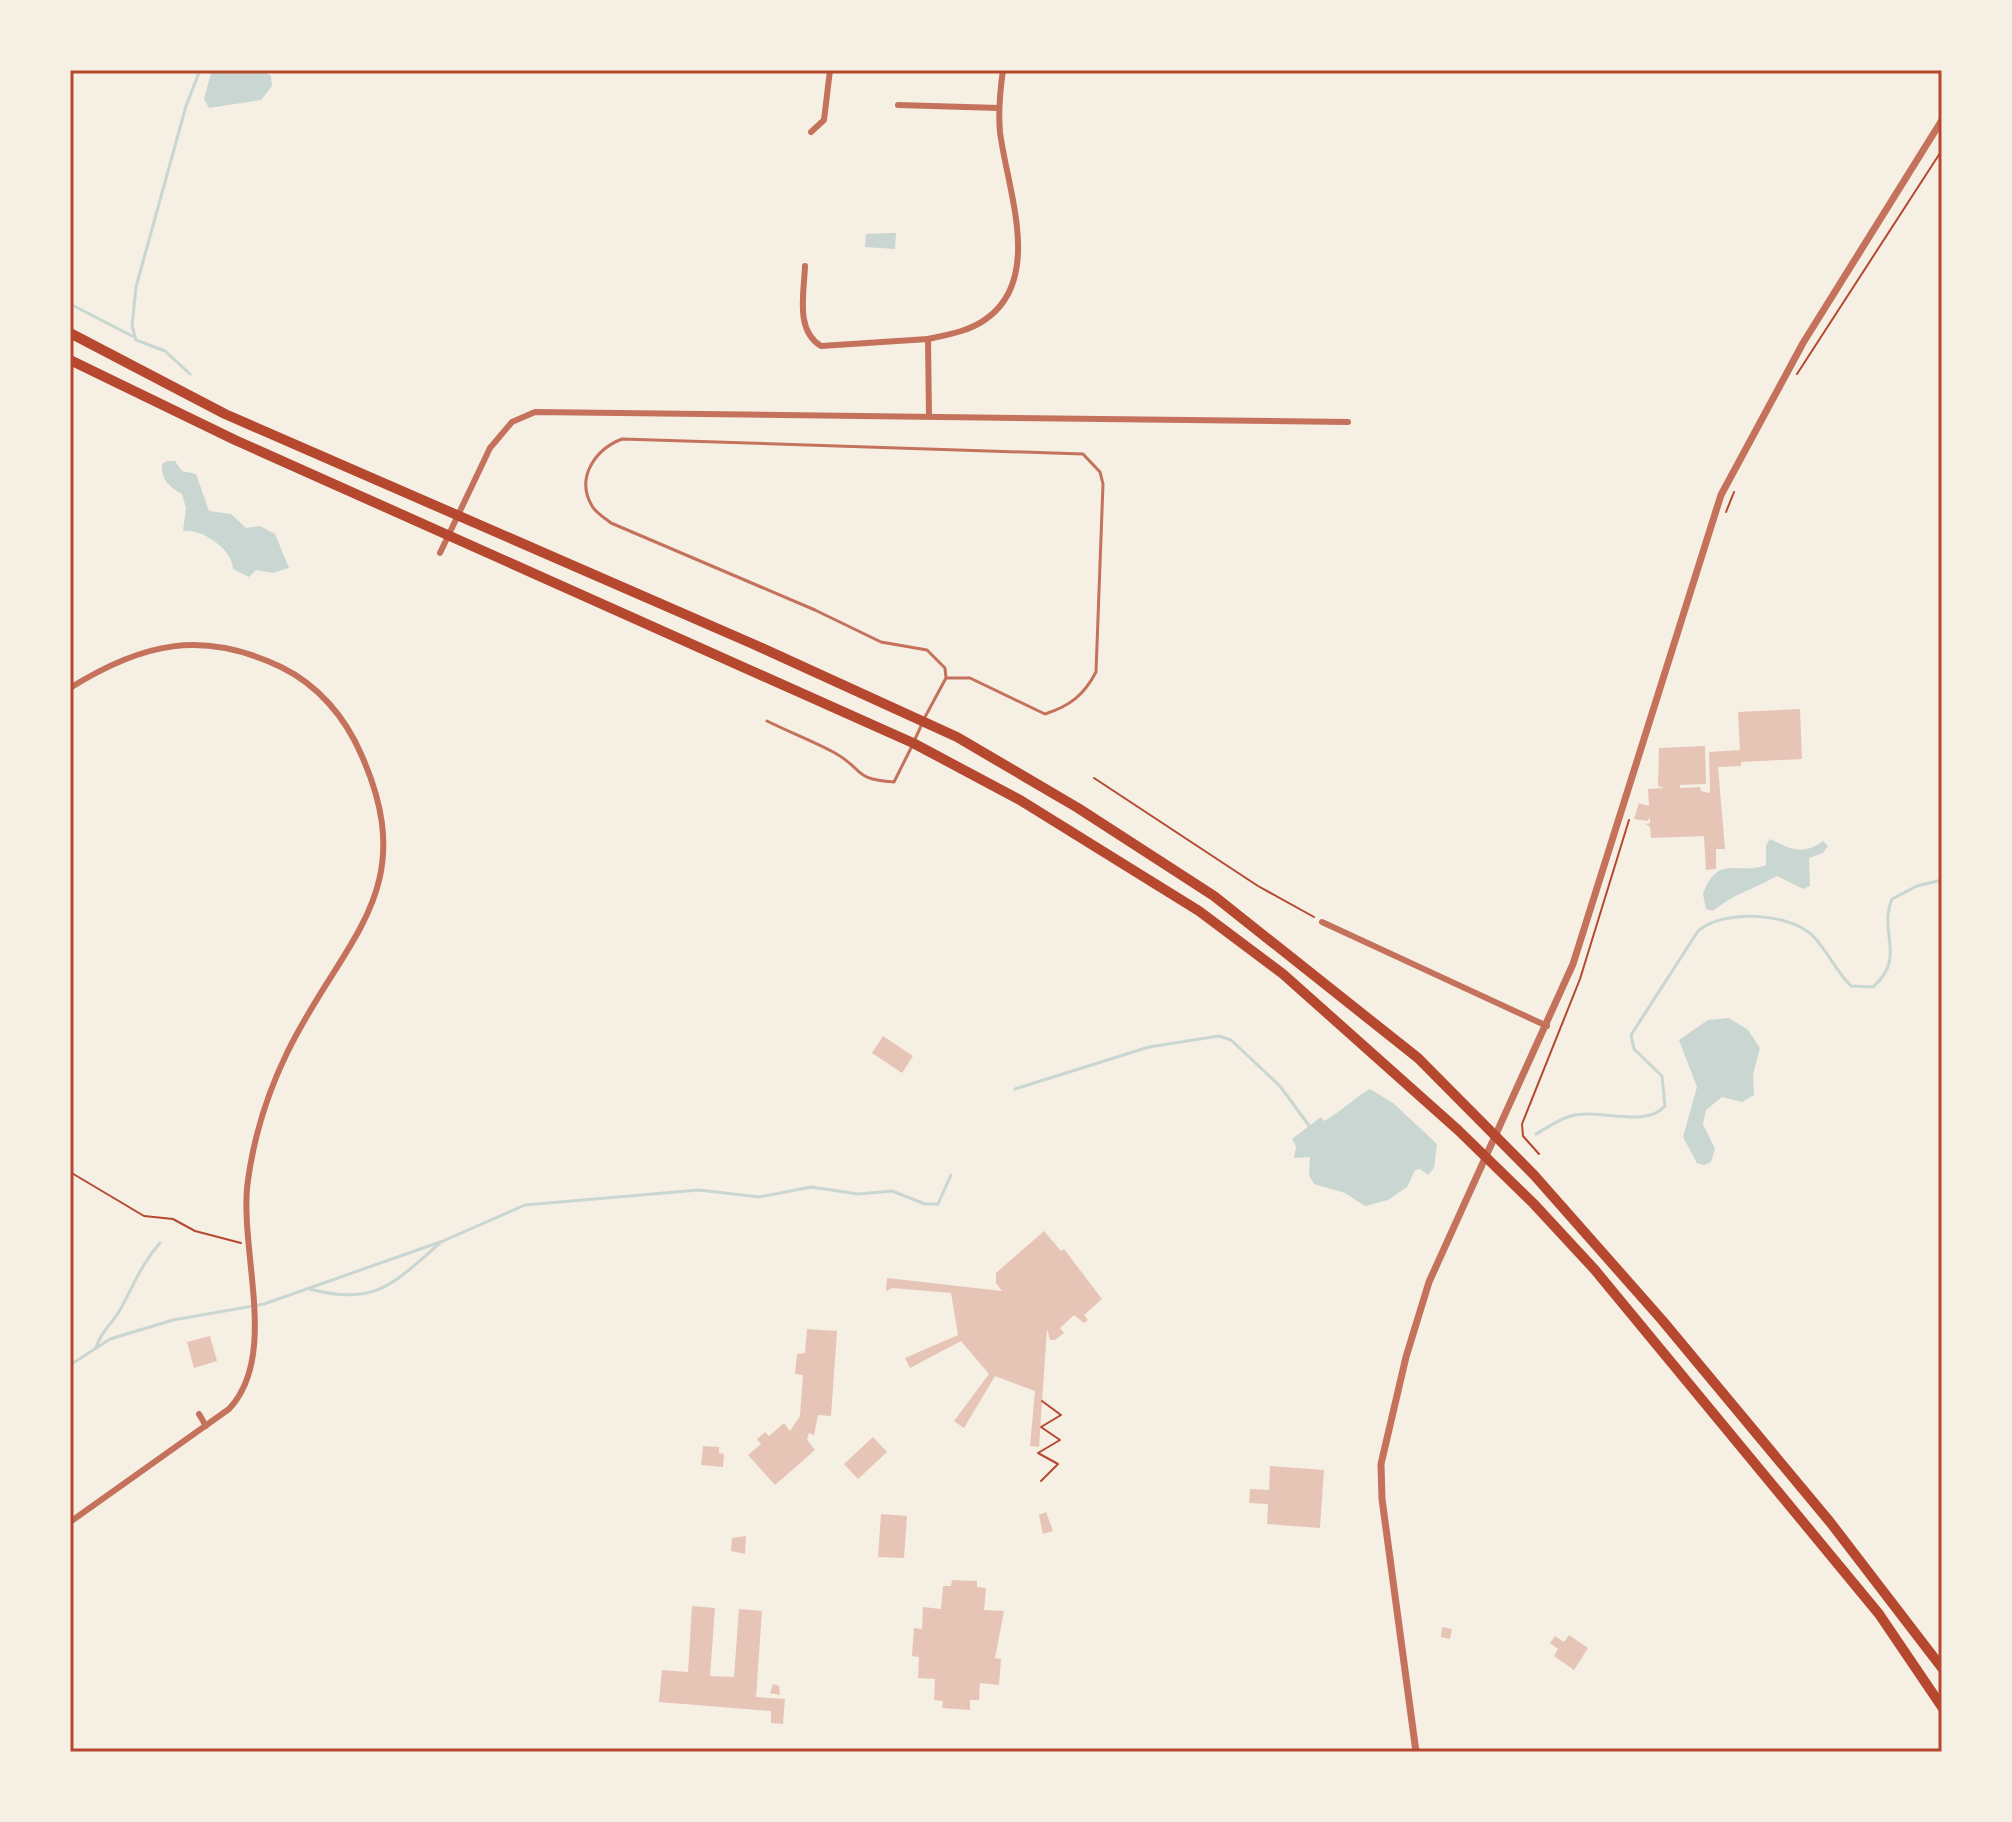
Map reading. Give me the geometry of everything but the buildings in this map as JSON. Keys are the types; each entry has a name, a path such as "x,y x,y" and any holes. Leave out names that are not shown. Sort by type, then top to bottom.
{"highway":[{"path":"70,333 225,414 923,722 1078,808 1214,896 1418,1058 1495,1138 1662,1320 1830,1522 1942,1668"},
{"path":"70,360 235,440 913,743 1020,800 1199,911 1283,974 1486,1156 1595,1270 1879,1614 1942,1707"}],"street":[{"path":"811,132 824,120 830,70"},
{"path":"805,266 803,323 809,339 821,346 928,339 984,321 1013,287 1018,250 999,108 1003,70"},
{"path":"898,105 999,108"},
{"path":"1415,1752 1382,1499 1381,1464 1406,1357 1429,1282 1573,964 1721,495 1803,343 1942,120"},
{"path":"928,339 929,416"},
{"path":"440,553 490,448 512,422 535,412 1348,422"},
{"path":"70,688 103,668 172,645 236,648 288,670 332,706 351,732 376,788 384,818 381,882 361,932 287,1052 266,1107 247,1184 247,1244 255,1351 252,1372 240,1397 206,1426 70,1522"},
{"path":"1322,922 1547,1026"},
{"path":"199,1414 206,1426"},
{"path":"84,1498 91,1507"}],"lane":[{"path":"767,721 838,755 862,777 872,781 894,782 946,678 945,668 927,650 881,642 815,610 611,523 593,507 588,493 592,462 598,451 622,439 1083,454 1100,472 1103,484 1096,672 1088,687 1076,699 1045,714 970,678 946,678"}],"path":[{"path":"1791,384 1942,150"},
{"path":"1721,524 1737,484"},
{"path":"1094,778 1258,886 1322,922"},
{"path":"1539,1154 1523,1136 1522,1124 1580,979 1620,849"},
{"path":"70,1172 144,1216 173,1219 216,1238 247,1244"},
{"path":"1041,1481 1058,1464 1038,1453 1060,1440 1041,1427 1061,1415 1042,1401"}],"shaded area":[{"path":"212,70 262,70 271,76 272,86 261,100 209,108 204,99"},
{"path":"896,233 895,249 865,247 866,234"},
{"path":"175,461 182,471 196,474 209,511 231,514 246,528 260,526 275,534 289,568 273,573 256,570 249,577 233,569 228,554 215,541 198,533 183,531 186,508 182,494 164,479 162,464"},
{"path":"1770,839 1803,850 1823,841 1828,846 1823,853 1809,858 1810,886 1803,889 1777,876 1713,911 1706,909 1703,894 1715,874 1730,868 1766,865 1766,845"},
{"path":"1729,1018 1748,1030 1760,1048 1753,1074 1754,1095 1742,1102 1722,1097 1706,1110 1703,1124 1715,1149 1711,1162 1704,1165 1697,1163 1683,1137 1697,1087 1679,1040 1708,1020"},
{"path":"1370,1089 1393,1103 1437,1144 1434,1168 1428,1175 1420,1169 1415,1170 1407,1187 1388,1200 1365,1206 1345,1193 1314,1184 1309,1175 1310,1157 1294,1158 1296,1146 1292,1139 1321,1117 1324,1121"}],"waterway":[{"path":"190,374 165,351 136,340 132,326 136,287 186,106 200,70"},
{"path":"70,304 134,337"},
{"path":"1536,1134 1571,1116 1646,1116 1665,1106 1662,1076 1634,1049 1631,1035 1698,931 1709,924 1723,919 1756,916 1789,922 1814,937 1851,986 1873,987 1888,965 1888,923 1892,899 1917,886 1942,880"},
{"path":"1015,1089 1149,1047 1219,1036 1231,1040 1280,1086 1310,1127"},
{"path":"70,1365 110,1339 173,1320 264,1304 443,1241 525,1205 699,1190 759,1197 811,1187 858,1194 892,1191 925,1204 938,1204 951,1175"},
{"path":"96,1348 160,1243"},
{"path":"310,1289 332,1294 368,1293 396,1280 440,1243"}]}
